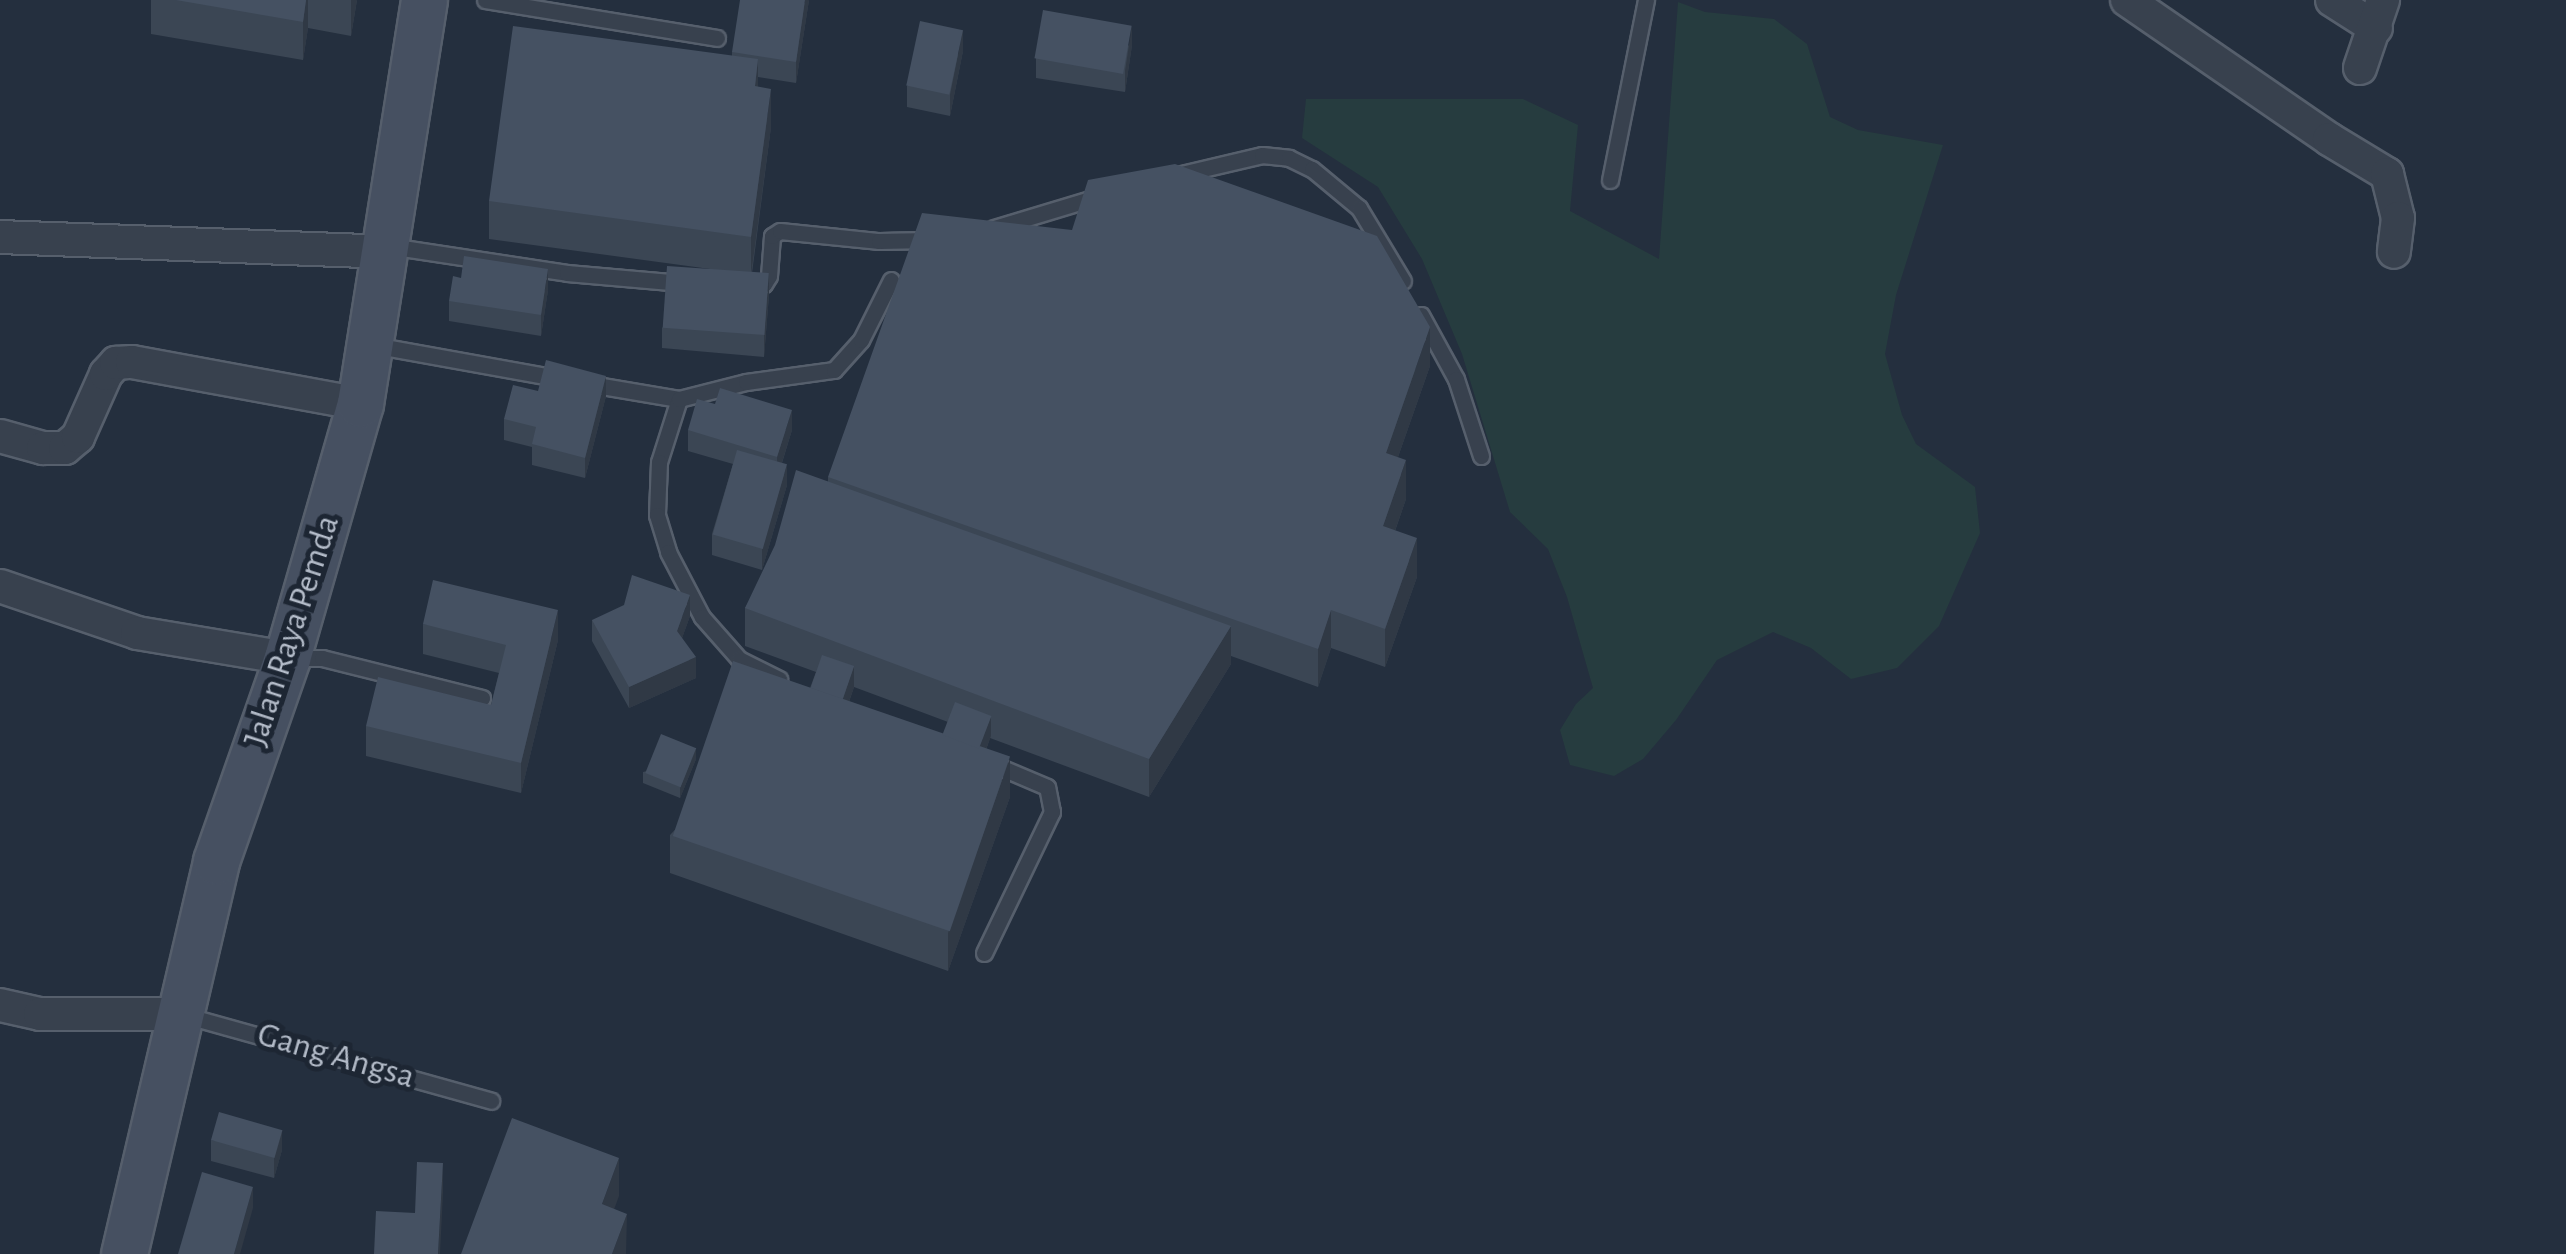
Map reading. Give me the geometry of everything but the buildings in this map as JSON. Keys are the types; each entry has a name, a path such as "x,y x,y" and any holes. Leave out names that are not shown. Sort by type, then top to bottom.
{"main road":[{"name":"Jalan Raya Pemda","path":"124,1254 216,861 287,658 360,404 388,249 424,0"}],"street":[{"path":"2127,0 2329,139 2388,174 2398,218 2394,252"},
{"path":"2332,0 2380,14 2360,68"},
{"path":"0,236 388,249"},
{"path":"0,436 43,448 65,448 78,437 106,374 116,363 132,362 360,404"},
{"path":"0,586 137,633 287,658"},
{"path":"0,1005 40,1014 180,1014"}],"lane":[{"path":"485,0 716,38"},
{"path":"1610,180 1646,0"},
{"path":"1155,180 1262,156 1290,158 1335,187 1359,208 1420,312 1456,379 1481,456"},
{"path":"732,286 764,284 772,236 780,230 879,241 966,235 1120,190"},
{"path":"388,249 567,273 692,284"},
{"path":"372,344 679,399 746,382 834,370 861,340 891,280"},
{"path":"679,399 658,462 657,515 668,552 702,617 739,659 798,690"},
{"path":"287,658 322,658 482,698"},
{"path":"982,760 1047,787 1052,812 984,953"},
{"name":"Gang Angsa","path":"180,1014 490,1102"}],"green space":[{"path":"1678,2 1705,12 1774,19 1807,44 1830,117 1858,130 1943,145 1896,295 1885,354 1902,415 1916,444 1975,487 1980,533 1939,626 1897,668 1851,679 1811,648 1773,632 1717,660 1676,720 1643,759 1614,776 1570,765 1560,730 1576,704 1593,688 1567,597 1548,549 1510,512 1462,354 1422,259 1378,187 1302,138 1306,99 1523,99 1578,125 1570,211 1659,259"}]}
